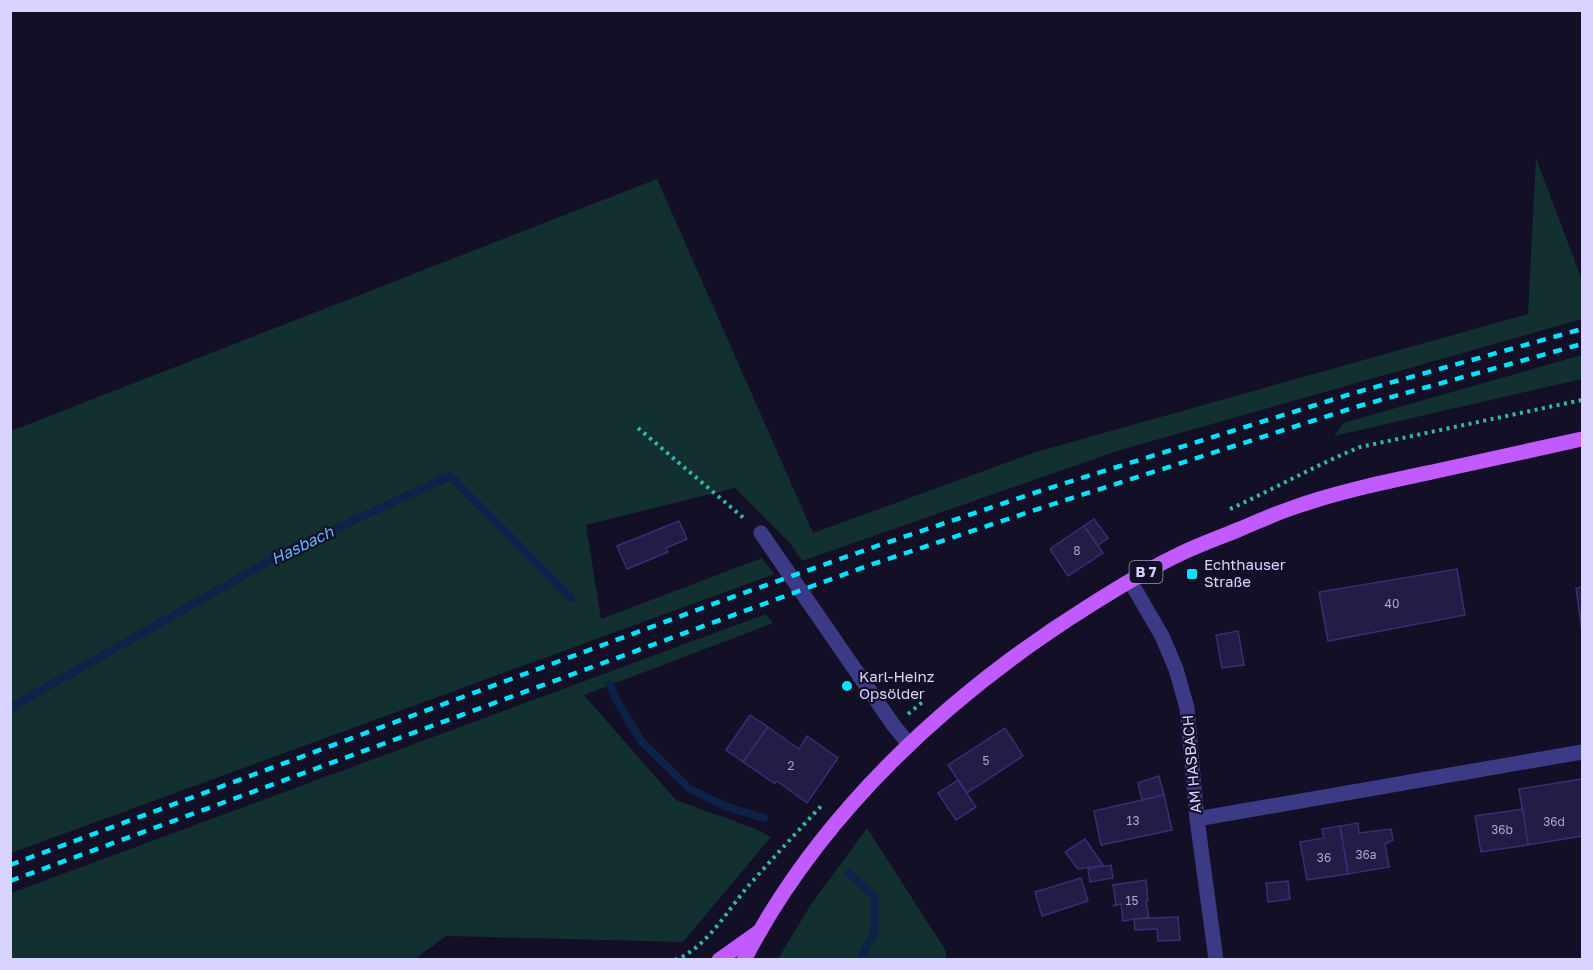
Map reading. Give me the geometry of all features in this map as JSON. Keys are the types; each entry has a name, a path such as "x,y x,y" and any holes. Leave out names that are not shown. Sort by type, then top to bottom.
{"main road":[{"name":"B 7","path":"744,960 759,931 798,870 837,822 909,744 993,672 1061,624 1130,581 1182,553 1292,508 1383,483 1582,439"},
{"path":"719,960 759,931"}],"street":[{"path":"760,532 894,726 909,744"},
{"name":"AM HASBACH","path":"1130,581 1162,636 1176,669 1187,708 1197,819 1216,960"},
{"path":"1197,819 1582,752"}],"path":[{"path":"638,428 760,532"},
{"path":"675,960 681,958 707,936 829,797"}],"green space":[{"path":"1536,158 1582,280 1582,319 1117,451 802,561 790,543 735,488 586,525 601,619 762,558 774,574 11,853 11,431 657,179 813,533 1036,452 1528,314"},
{"path":"1582,355 1582,379 1334,436 1343,423"},
{"path":"766,614 773,623 584,695 676,800 756,829 771,837 683,942 446,936 415,959 11,959 11,893"},
{"path":"867,828 946,951 946,959 778,959 810,906"}],"building":[{"path":"1094,519 1108,538 1098,545 1084,526"},
{"path":"679,521 687,539 666,548 668,552 627,569 617,546"},
{"path":"1084,526 1103,553 1068,576 1050,549"},
{"path":"1457,569 1465,615 1328,641 1319,592"},
{"path":"1582,587 1582,631 1576,588"},
{"path":"1238,631 1244,665 1222,668 1216,635"},
{"path":"750,715 768,727 743,762 726,750"},
{"path":"768,727 799,749 807,736 838,758 807,803 777,781 774,783 743,762"},
{"path":"1005,728 1023,756 967,793 948,765"},
{"path":"1159,776 1164,795 1142,800 1138,783"},
{"path":"1582,779 1582,836 1528,845 1519,789"},
{"path":"958,780 976,807 956,820 938,793"},
{"path":"1164,795 1172,830 1101,845 1094,811"},
{"path":"1523,809 1528,845 1481,852 1475,816"},
{"path":"1358,823 1359,833 1391,829 1393,840 1385,844 1389,867 1348,874 1340,826"},
{"path":"1340,826 1348,874 1307,880 1300,842 1324,838 1322,829"},
{"path":"1085,839 1103,865 1078,869 1065,852"},
{"path":"1111,865 1113,878 1090,882 1088,869"},
{"path":"1081,878 1088,901 1042,916 1035,892"},
{"path":"1146,880 1149,917 1123,921 1121,904 1113,906 1116,904 1113,885"},
{"path":"1288,881 1290,899 1268,902 1266,883"},
{"path":"1178,917 1180,940 1158,941 1157,929 1135,930 1134,919"}],"waterway":[{"name":"Hasbach","path":"10,708 283,553 450,476 571,598"},
{"name":"Hasbach","path":"610,685 641,741 690,789 727,807 764,818"},
{"name":"Hasbach","path":"849,873 875,897 875,931 860,960"}],"railway":[{"path":"10,865 724,600 871,548 1040,491 1354,393 1582,329"},
{"path":"10,881 867,566 1359,406 1582,344"}],"place":[{"name":"Echthauser Straße","path":"1192,574"},
{"name":"Karl-Heinz Opsölder","path":"847,686"}]}
